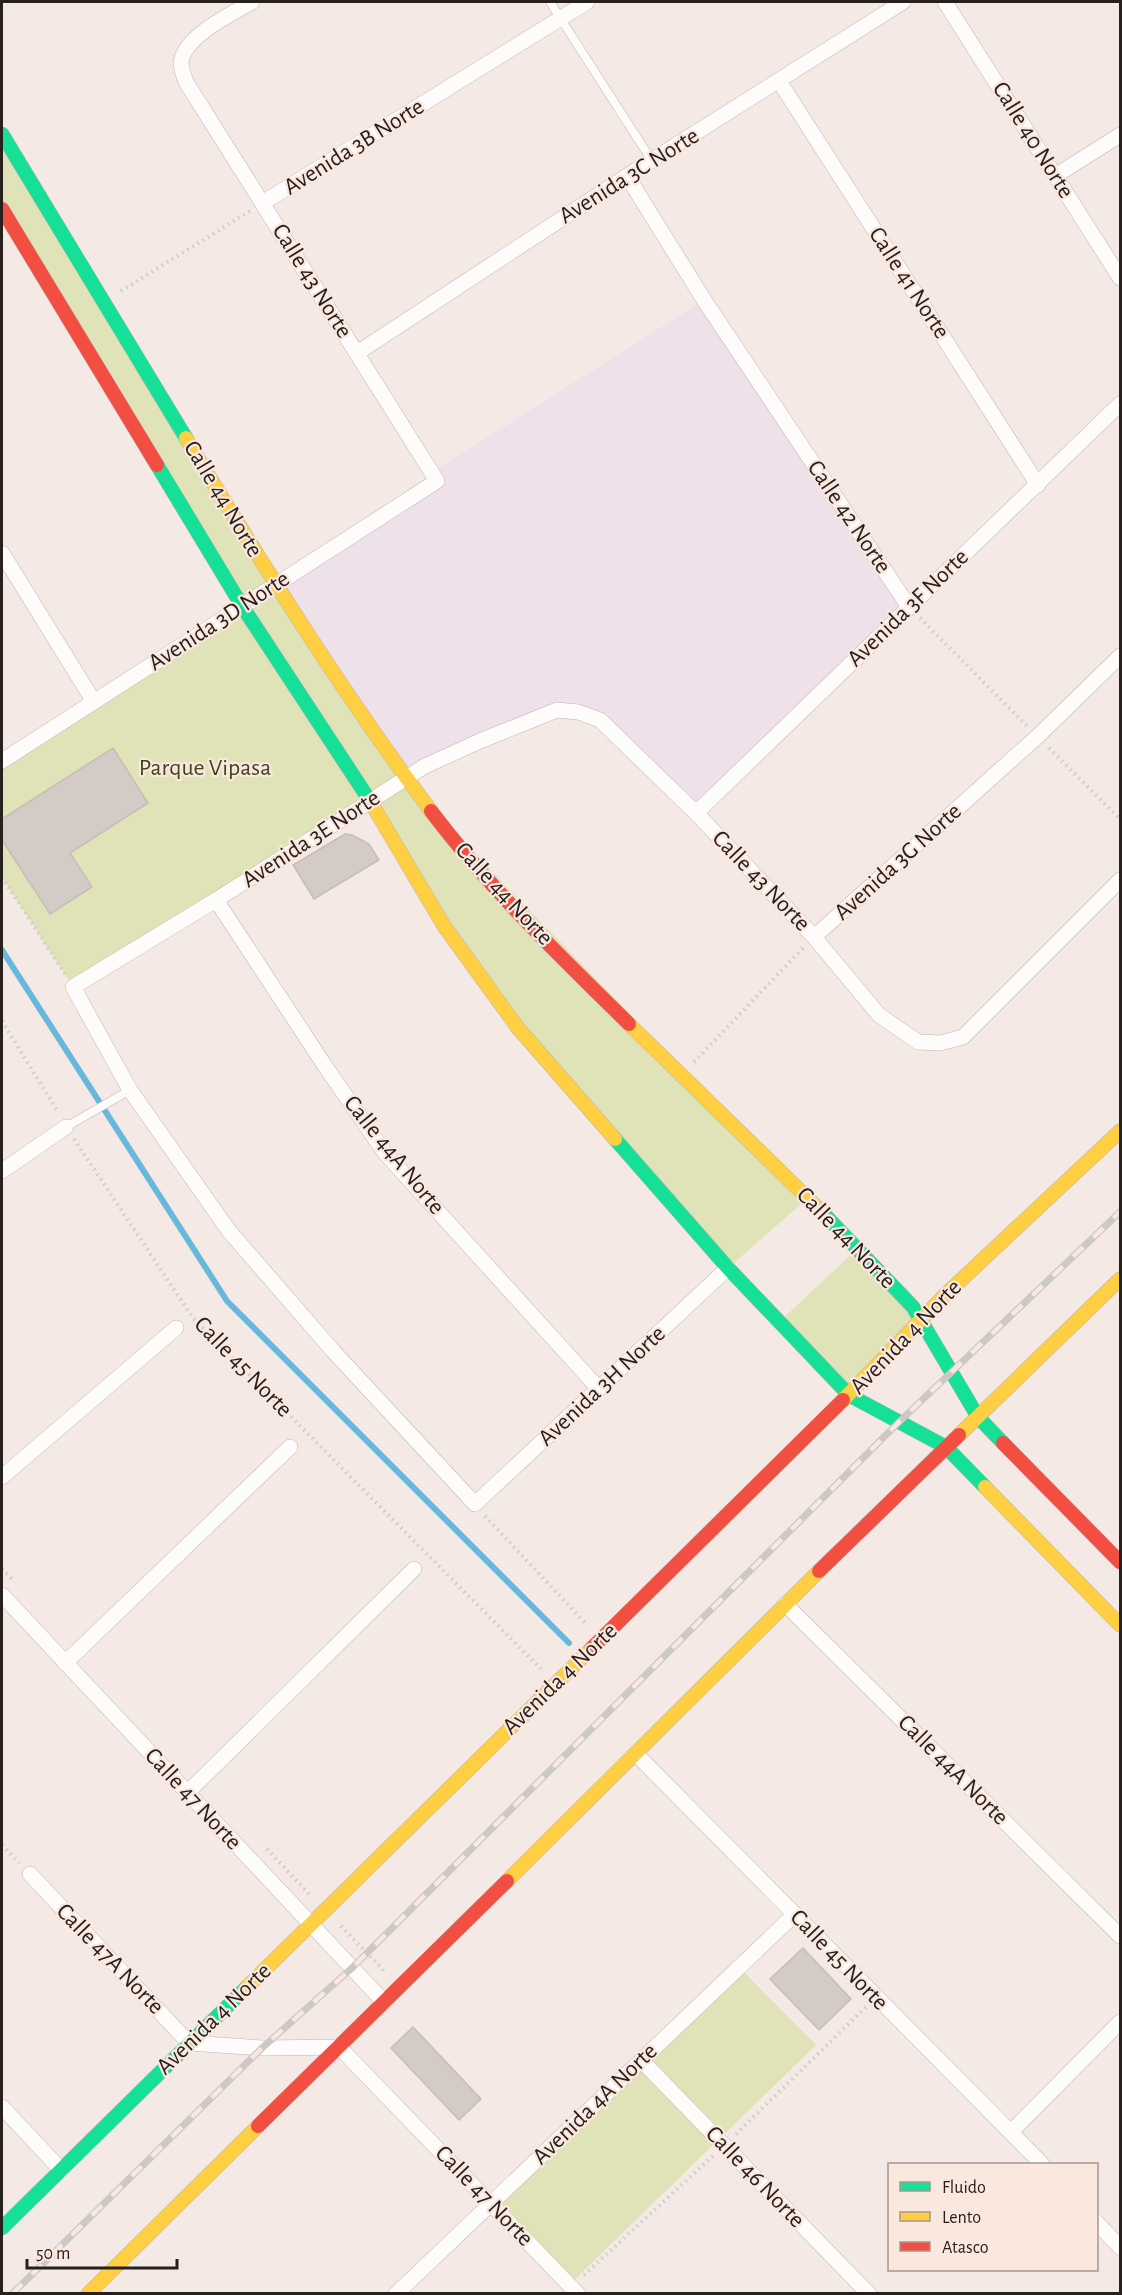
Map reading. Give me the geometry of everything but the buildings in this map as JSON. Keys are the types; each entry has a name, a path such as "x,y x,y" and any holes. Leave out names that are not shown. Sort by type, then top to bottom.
{"main road":[{"name":"Calle 44 Norte","path":"2,134 275,585 406,779 460,849 564,960 808,1198 913,1307 978,1417 1120,1562"},
{"name":"Calle 44 Norte","path":"2,209 242,606 370,801 444,926 518,1028 728,1268 849,1395 946,1447 1120,1625"},
{"name":"Avenida 4 Norte","path":"2,2228 849,1395 920,1319 1120,1131"},
{"path":"88,2294 785,1604 1120,1279"}],"street":[{"name":"Calle 43 Norte","path":"252,2 204,31 183,53 180,66 186,82 264,202 436,481"},
{"name":"Avenida 3B Norte","path":"264,202 587,2"},
{"name":"Avenida 3C Norte","path":"357,353 627,176 903,2"},
{"name":"Calle 40 Norte","path":"945,2 1120,278"},
{"name":"Calle 41 Norte","path":"779,81 1038,485"},
{"path":"1055,176 1120,135"},
{"name":"Calle 42 Norte","path":"627,176 704,300 909,607"},
{"name":"Avenida 3F Norte","path":"696,813 1120,404"},
{"name":"Avenida 3D Norte","path":"2,761 436,481"},
{"path":"2,553 94,702"},
{"name":"Avenida 3G Norte","path":"814,937 1038,736 1120,656"},
{"name":"Calle 43 Norte","path":"557,710 578,712 600,720 696,813 814,937 879,1015 918,1042 940,1043 963,1037 1120,880"},
{"name":"Avenida 3E Norte","path":"74,987 216,900 425,766 557,710"},
{"name":"Calle 44A Norte","path":"216,900 385,1153 599,1389"},
{"path":"74,987 130,1090 236,1240 334,1352 475,1504"},
{"path":"2,1171 72,1124"},
{"name":"Avenida 3H Norte","path":"475,1504 728,1268"},
{"path":"2,1477 176,1328"},
{"path":"65,1663 290,1447"},
{"path":"188,1793 414,1569"},
{"name":"Calle 47 Norte","path":"2,1595 384,2002"},
{"name":"Calle 44A Norte","path":"785,1604 1120,1936"},
{"name":"Calle 45 Norte","path":"636,1754 1041,2163"},
{"name":"Calle 47A Norte","path":"30,1874 189,2043"},
{"name":"Avenida 4A Norte","path":"396,2294 795,1914"},
{"path":"1011,2132 1120,2022"},
{"path":"189,2043 262,2048 339,2047"},
{"name":"Calle 47 Norte","path":"339,2047 578,2294"},
{"name":"Calle 46 Norte","path":"641,2060 869,2294"},
{"path":"2,2107 61,2170"},
{"path":"1098,2224 1120,2247"}],"lane":[{"path":"549,2 652,162"},
{"path":"72,1124 130,1090"}],"path":[{"name":"Avenida 3B Norte","path":"120,291 264,202"},
{"path":"909,607 1120,819"},
{"path":"2,877 74,987"},
{"name":"Avenida 3G Norte","path":"682,1074 814,937"},
{"name":"Calle 45 Norte","path":"2,1021 72,1124 193,1318 541,1669"},
{"path":"475,1504 586,1624"},
{"path":"2,1845 30,1874"},
{"path":"340,1926 400,1987"}],"shaded area":[{"path":"704,300 909,607 696,813 600,720 557,710 406,779 275,585 436,481 431,473"}],"green space":[{"name":"Parque Vipasa","path":"2,134 418,795 808,1198 728,1268 518,1028 370,802 73,987 2,877 2,761 241,606 2,209"},
{"path":"857,1249 920,1319 849,1395 779,1322"},
{"path":"743,1971 816,2045 574,2280 501,2205"}],"waterway":[{"path":"2,950 227,1301 569,1643"}],"railway":[{"path":"12,2294 262,2048 352,1968 900,1421 1120,1212"}],"traffic: fast":[{"path":"2,134 186,438"},
{"path":"157,465 242,606 370,801"},
{"path":"615,1139 728,1268 849,1395 946,1447 985,1487"},
{"path":"821,1211 913,1307 978,1417 1003,1443"},
{"path":"2,2228 247,1987"}],"traffic: slow":[{"path":"186,438 304,628 366,721 431,811"},
{"path":"370,801 444,926 518,1028 615,1139"},
{"path":"629,1024 821,1211"},
{"path":"843,1400 945,1295 1120,1131"},
{"path":"959,1435 1120,1279"},
{"path":"985,1487 1120,1625"},
{"path":"507,1881 819,1571"},
{"path":"247,1987 591,1649"},
{"path":"88,2294 258,2126"}],"traffic: jam":[{"path":"2,209 157,465"},
{"path":"431,811 501,894 629,1024"},
{"path":"591,1649 843,1400"},
{"path":"819,1571 959,1435"},
{"path":"1003,1443 1120,1562"},
{"path":"258,2126 507,1881"}]}
